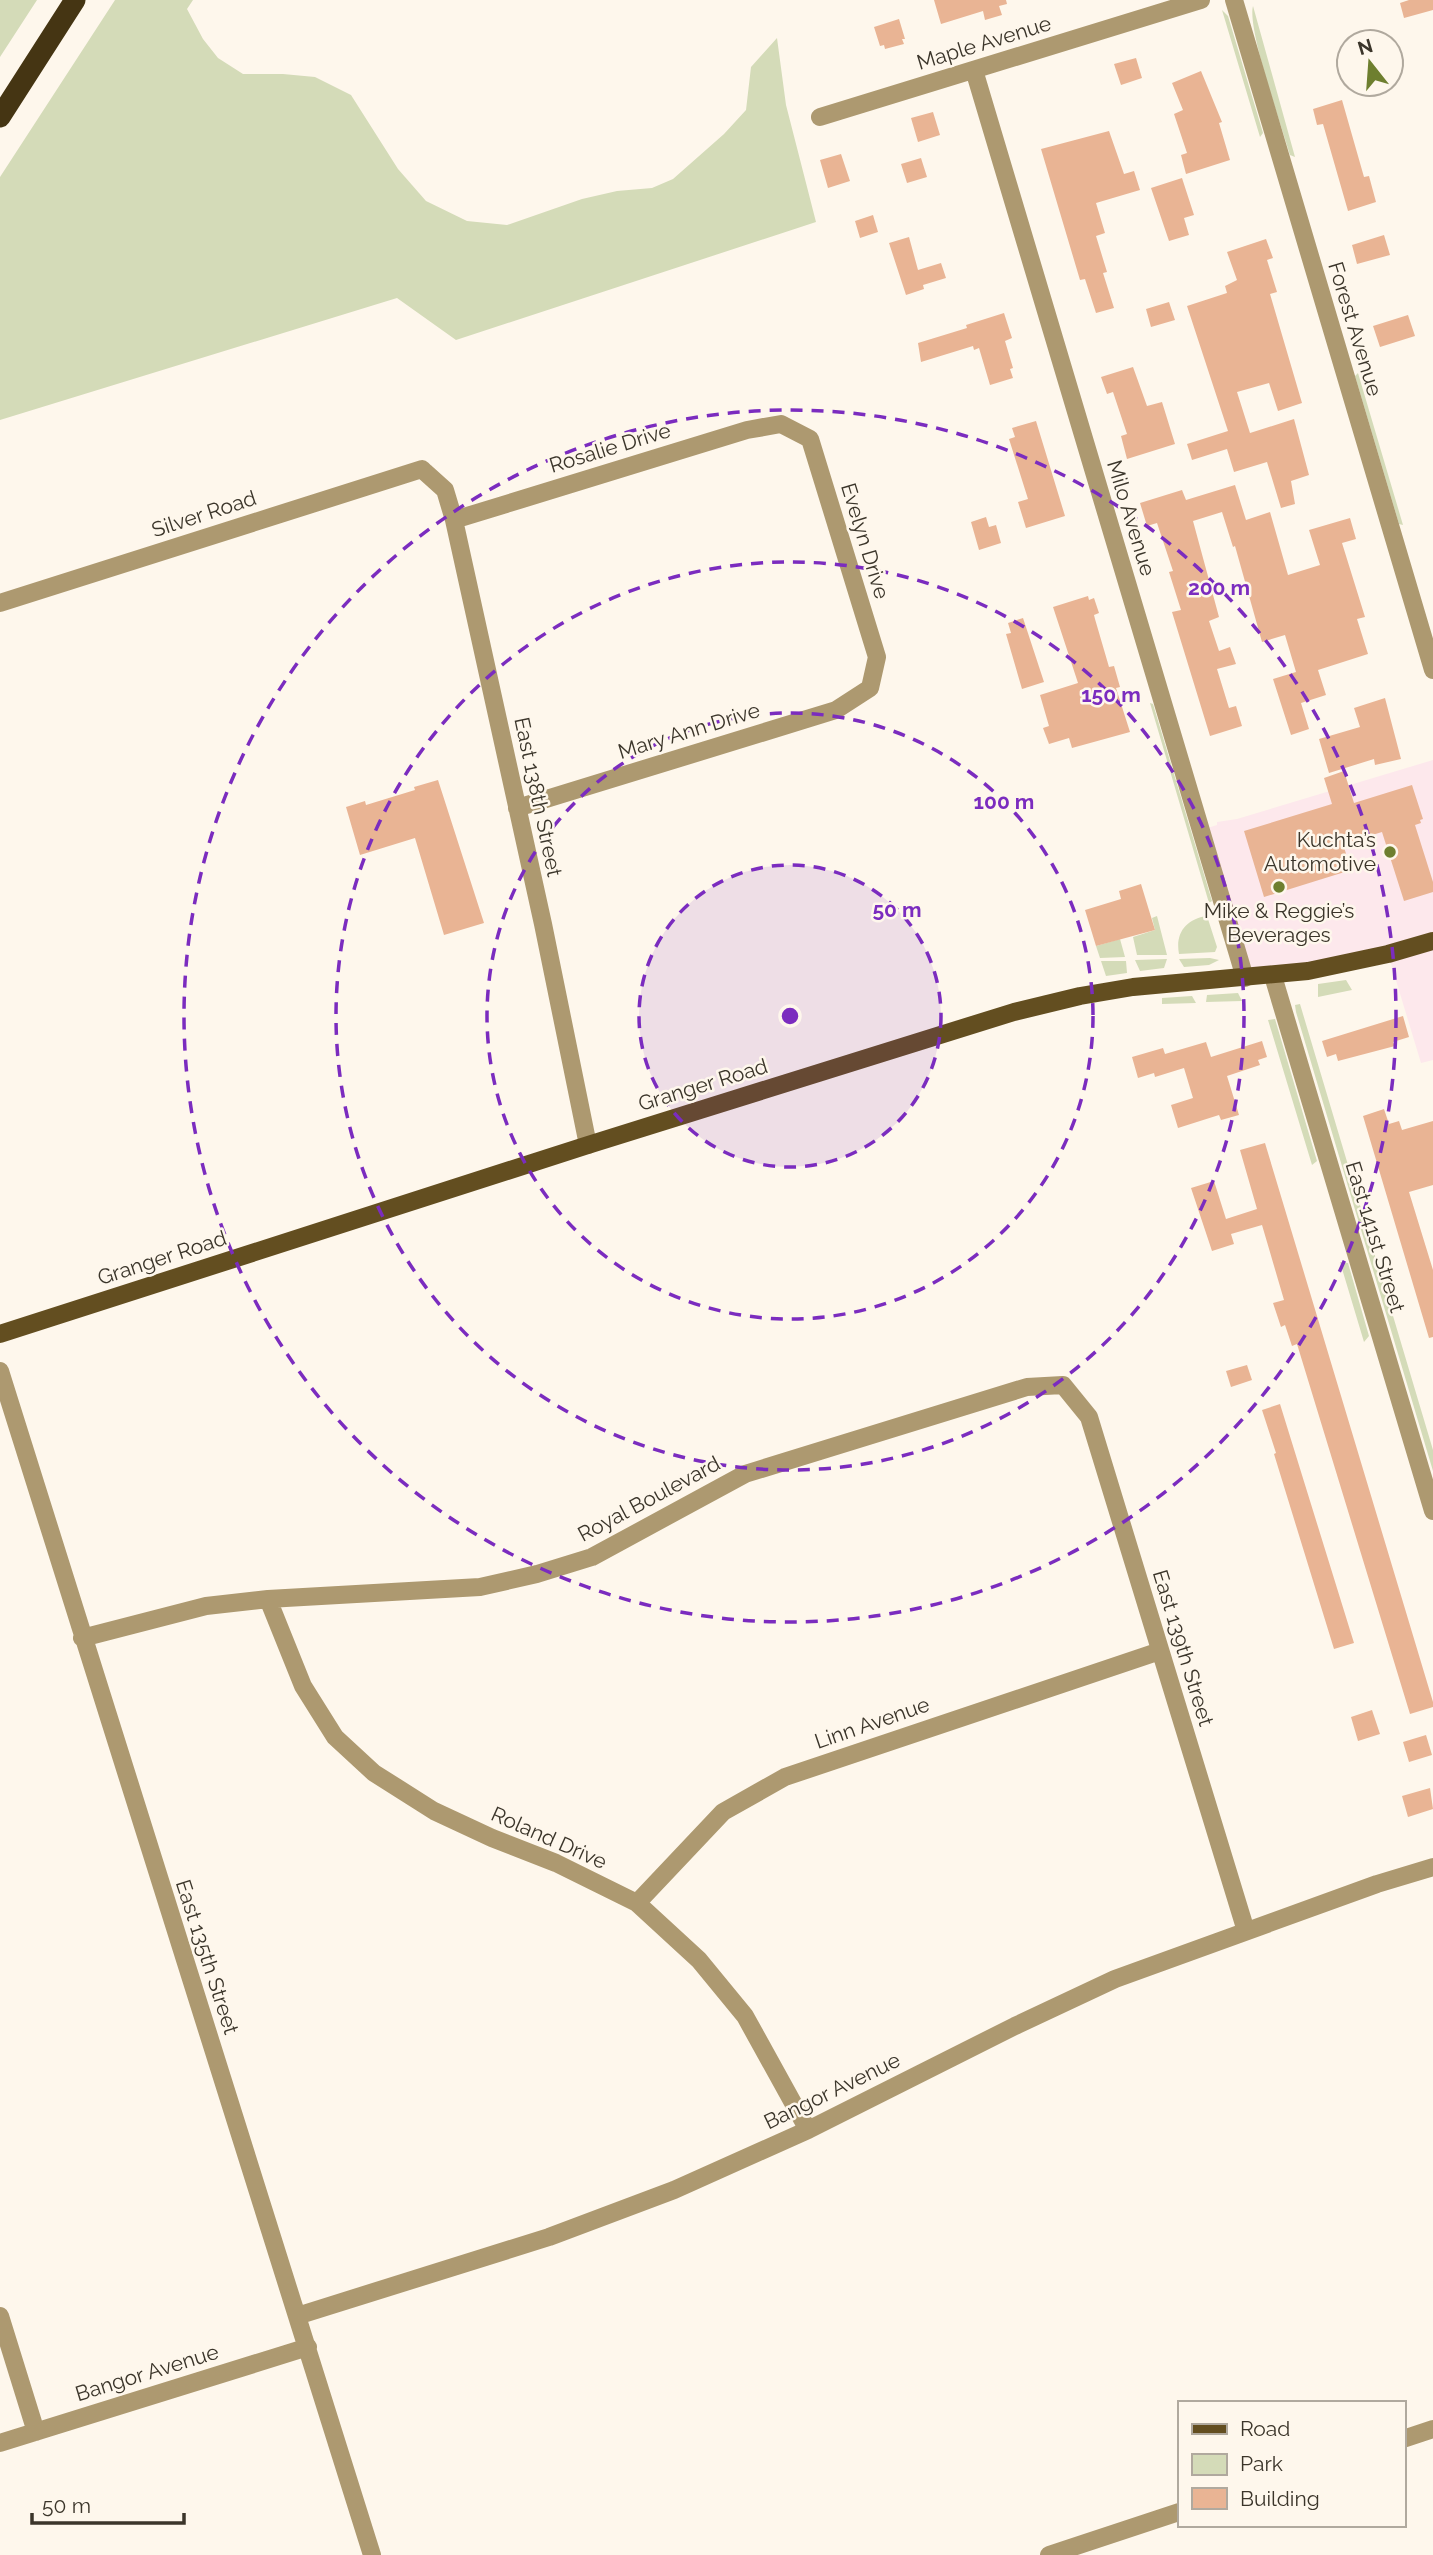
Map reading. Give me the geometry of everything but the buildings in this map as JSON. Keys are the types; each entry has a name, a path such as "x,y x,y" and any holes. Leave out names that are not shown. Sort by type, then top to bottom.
{"highway":[{"path":"0,117 75,0"}],"main road":[{"name":"Granger Road","path":"0,1334 588,1145 1058,1001 1133,987 1273,976 1346,964 1433,941"}],"street":[{"name":"Maple Avenue","path":"820,117 1200,0"},
{"name":"Forest Avenue","path":"1234,0 1433,670"},
{"name":"Milo Avenue","path":"974,70 1245,978"},
{"name":"Rosalie Drive","path":"454,520 747,430 781,424"},
{"name":"Evelyn Drive","path":"781,424 810,439 877,657 870,688"},
{"name":"East 138th Street","path":"422,469 445,490 454,520 588,1145"},
{"name":"Silver Road","path":"0,603 422,469"},
{"name":"Mary Ann Drive","path":"517,808 836,710 870,688"},
{"name":"East 141st Street","path":"1273,976 1433,1511"},
{"name":"East 135th Street","path":"0,1371 372,2555"},
{"name":"Royal Boulevard","path":"82,1638 206,1606 268,1599 480,1587 537,1574 592,1557 745,1474 1027,1387 1063,1385"},
{"name":"East 139th Street","path":"1063,1385 1089,1417 1246,1931"},
{"name":"Roland Drive","path":"268,1599 303,1686 335,1737 374,1773 435,1811 492,1838 556,1863 637,1903 699,1961 745,2016 808,2130"},
{"name":"Linn Avenue","path":"637,1903 723,1812 785,1777 1160,1651"},
{"name":"Bangor Avenue","path":"297,2316 549,2237 674,2190 808,2130 1115,1979 1377,1884 1433,1867"},
{"path":"0,2316 36,2432"},
{"name":"Bangor Avenue","path":"0,2443 308,2347"},
{"path":"1405,2438 1433,2429"},
{"path":"1049,2555 1178,2512"}],"shaded area":[{"path":"1433,760 1433,1060 1421,1063 1388,954 1245,978 1201,830 1217,825 1217,822 1237,819"}],"green space":[{"path":"0,0 37,0 0,57"},
{"path":"115,0 193,0 187,9 203,39 218,58 243,74 315,77 351,95 398,169 426,201 467,221 507,225 582,199 617,191 652,188 673,179 724,134 746,110 751,67 777,38 786,105 816,222 456,340 397,298 0,420 0,177"},
{"path":"1253,6 1295,157 1290,155 1266,79 1255,35"},
{"path":"1222,10 1228,16 1263,133 1260,137"},
{"path":"1358,373 1403,525 1399,524 1355,376"},
{"path":"1150,703 1153,704 1212,901 1209,903"},
{"path":"1157,916 1167,955 1137,955 1133,937 1155,930 1152,918"},
{"path":"1207,916 1217,947 1215,952 1179,954 1179,940 1184,928 1193,920"},
{"path":"1120,939 1125,957 1100,958 1096,946"},
{"path":"1167,959 1164,968 1140,971 1135,960"},
{"path":"1179,959 1219,960 1209,965 1184,967"},
{"path":"1101,961 1126,961 1127,973 1106,976"},
{"path":"1346,980 1352,990 1318,997 1318,984"},
{"path":"1238,993 1242,1001 1206,1002 1207,995"},
{"path":"1192,996 1196,1003 1162,1004 1162,998"},
{"path":"1300,1004 1433,1450 1433,1471 1296,1012 1295,1005"},
{"path":"1275,1019 1317,1161 1312,1165 1268,1020"},
{"path":"1340,1262 1348,1263 1369,1336 1364,1342"}],"place":[{"name":"Kuchta’s Automotive","path":"1390,852"},
{"name":"Mike & Reggie’s Beverages","path":"1279,887"}]}
